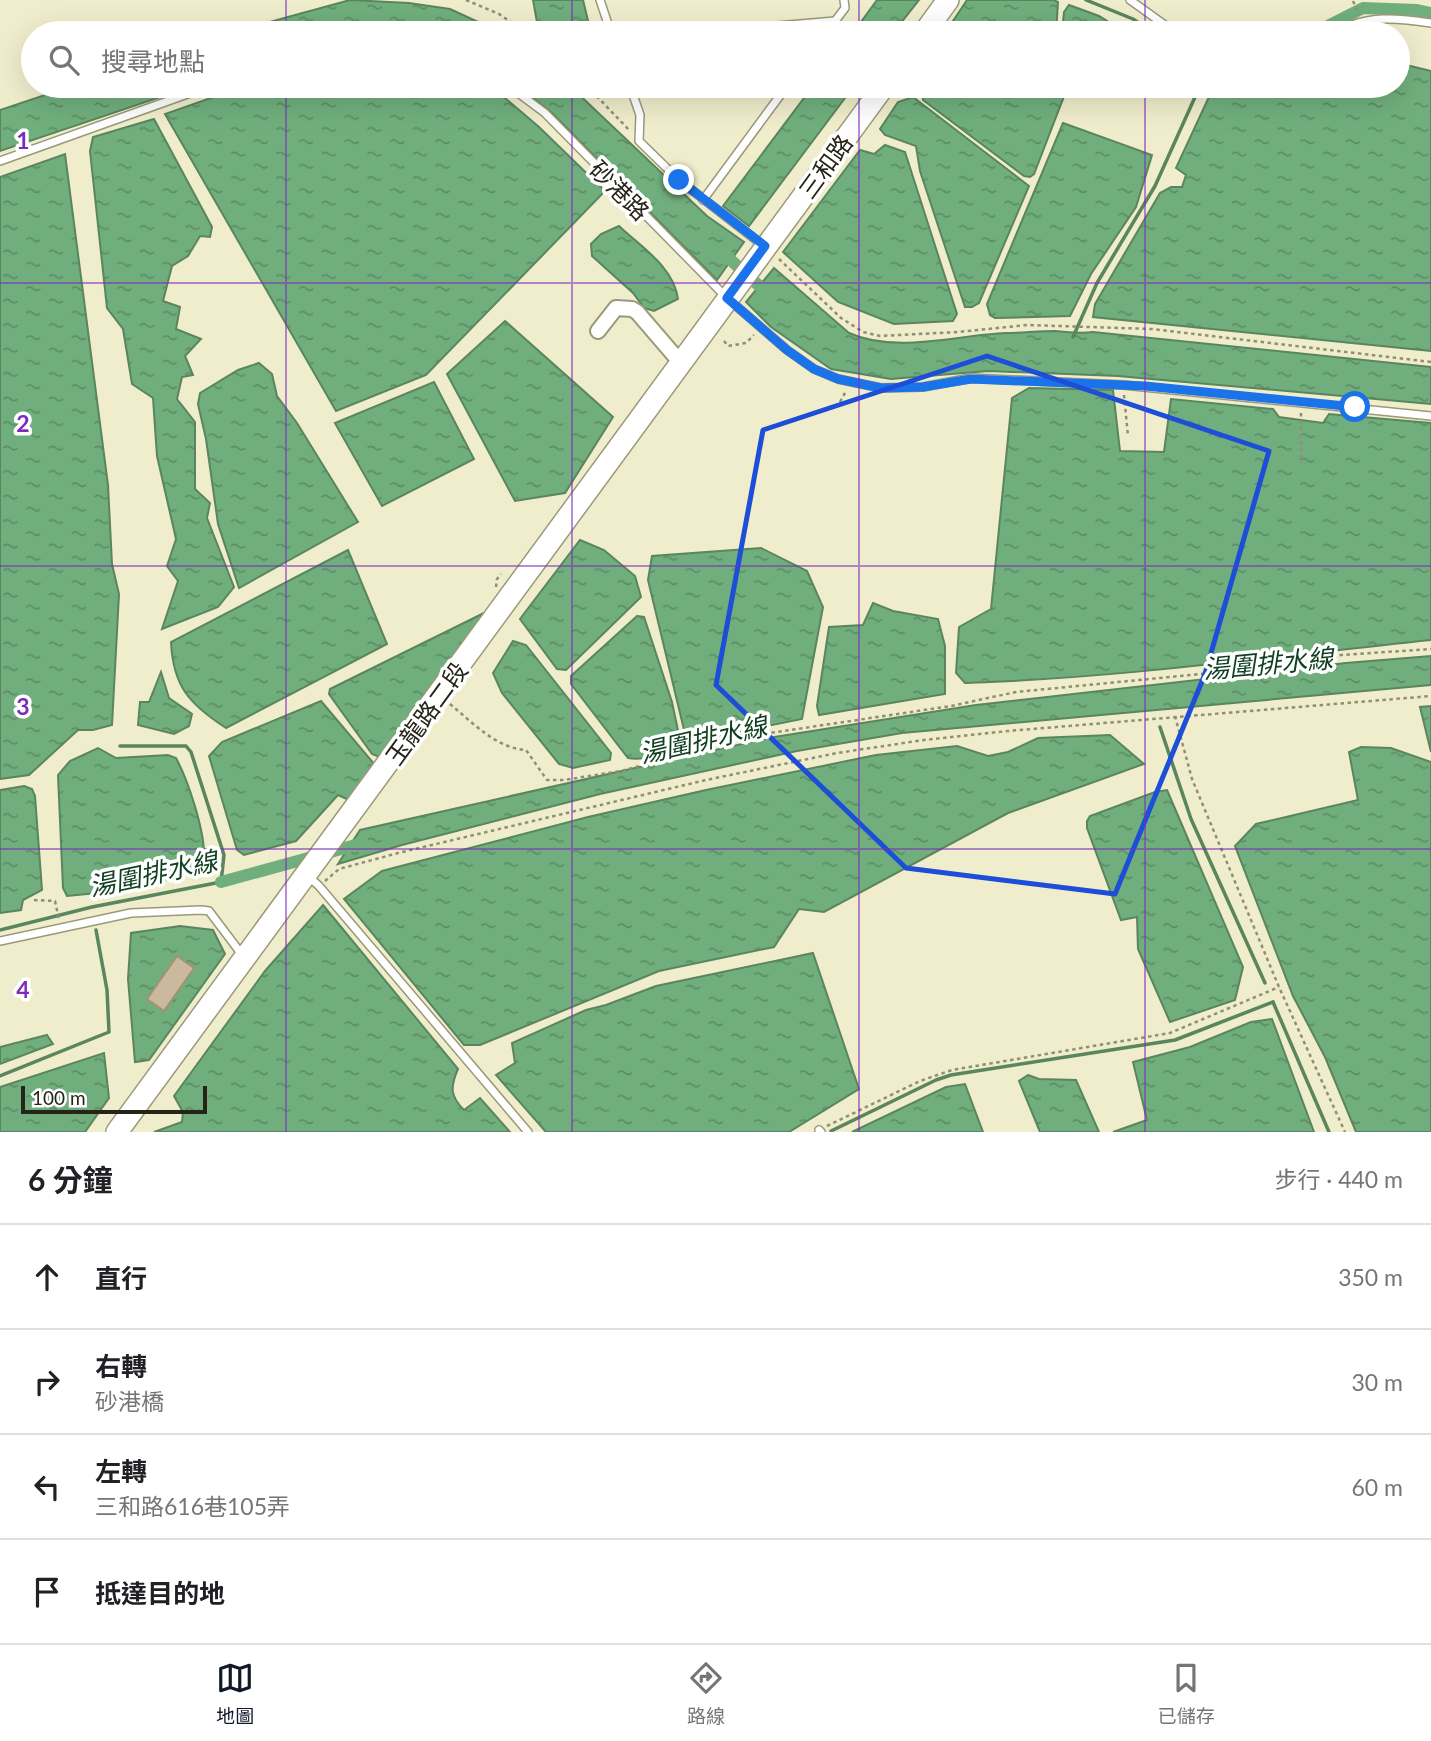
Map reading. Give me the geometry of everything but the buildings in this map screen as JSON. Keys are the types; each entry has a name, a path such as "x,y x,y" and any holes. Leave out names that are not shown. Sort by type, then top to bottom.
{"main road":[{"path":"932,21 948,0"},
{"name":"三和路","path":"729,295 875,98"},
{"name":"玉龍路二段","path":"117,1132 245,958 313,880 351,814 729,295"}],"street":[{"path":"598,331 616,308 632,309 680,362"}],"lane":[{"path":"600,0 607,21"},
{"path":"835,21 845,8 844,0"},
{"path":"1130,0 1159,21"},
{"path":"1362,20 1395,18 1431,23"},
{"path":"0,161 176,98"},
{"name":"砂港路","path":"525,98 545,113 760,327 814,369 850,382 881,388 923,387 971,379 1123,385 1431,416"},
{"path":"634,98 640,115 639,141 679,180 765,246"},
{"path":"703,200 778,98"},
{"path":"313,880 528,1132"},
{"path":"0,941 131,913 201,910 209,911 245,958"}],"path":[{"path":"466,0 508,21"},
{"path":"1353,1 1362,20"},
{"path":"598,98 639,141"},
{"path":"765,246 841,318 863,332 880,336 1027,325 1087,326 1152,330 1431,362"},
{"path":"724,341 728,346 746,344 760,327"},
{"path":"840,402 850,382"},
{"path":"1123,385 1128,436"},
{"path":"1301,403 1301,463"},
{"path":"439,695 480,730 512,749 526,750 547,780 564,780 621,771 750,736 951,706 1016,692 1303,664 1341,655 1431,649"},
{"path":"313,880 339,869 398,853 706,780 924,740 1175,716 1431,696"},
{"path":"1175,716 1192,779 1279,987 1345,1132"},
{"path":"34,900 55,901 57,913"},
{"path":"820,1131 920,1081 952,1070 1170,1033 1279,987"}],"highlighted area":[{"path":"987,356 1269,451 1205,674 1115,894 906,868 716,685 763,430"}],"water":[{"path":"350,0 409,3 450,9 476,21 273,21"},
{"path":"533,0 583,0 588,21 537,21"},
{"path":"877,0 919,0 902,21 862,21"},
{"path":"967,0 1058,2 1057,21 953,21"},
{"path":"1069,5 1107,21 1063,21 1064,12"},
{"path":"1410,66 1431,71 1431,351 1093,317 1095,304 1160,193 1171,187 1182,187 1186,175 1176,168 1208,98 1410,98"},
{"path":"36,98 157,98 0,151 0,110"},
{"path":"211,98 505,98 605,191 426,375 336,411 165,114"},
{"path":"533,98 583,98 707,216 744,242 717,280 553,114"},
{"path":"804,98 845,98 749,226 723,206"},
{"path":"914,98 1029,186 979,303 972,307 965,307 920,171 916,146 885,135 880,129 898,102"},
{"path":"1063,98 1034,174 1030,177 1024,176 923,100"},
{"path":"154,119 212,227 210,237 200,236 188,256 172,266 163,301 180,307 176,329 201,339 185,356 193,375 182,377 177,399 195,422 195,489 210,503 207,518 234,587 218,607 162,629 178,581 167,566 176,539 157,456 153,398 132,384 123,329 107,308 90,151 93,137"},
{"path":"1063,123 1152,155 1136,207 1091,274 1070,316 995,318 990,315 987,304"},
{"path":"885,145 905,152 957,314 953,321 894,324 838,302 783,252 860,150 874,154"},
{"path":"65,154 108,485 112,564 119,594 112,725 93,730 78,730 29,775 0,779 0,177"},
{"path":"619,226 663,267 678,299 654,311 644,308 633,293 592,256 591,244 601,234"},
{"path":"774,268 849,333 867,339 906,343 987,334 1093,332 1431,367 1431,404 1118,376 988,371 891,379 831,369 771,327 746,302"},
{"path":"505,321 613,417 565,493 515,501 447,374"},
{"path":"259,363 272,374 277,396 297,423 358,522 239,588 218,524 206,439 198,404 200,393 238,370"},
{"path":"434,382 474,459 382,506 335,423"},
{"path":"1029,388 1113,390 1120,451 1164,452 1171,399 1273,409 1279,417 1323,423 1329,414 1431,423 1431,640 1140,671 965,683 956,673 959,627 991,609 1012,398"},
{"path":"580,540 604,550 635,576 641,597 566,670 557,669 520,619"},
{"path":"761,548 807,571 823,607 802,719 687,742 648,580 652,556"},
{"path":"348,550 387,644 226,728 202,711 185,692 175,671 171,642"},
{"path":"873,603 893,611 938,619 945,646 945,694 819,715 817,706 829,627 863,625"},
{"path":"486,612 382,758 372,754 329,694 330,689"},
{"path":"637,616 644,617 672,702 680,740 656,755 635,759 628,758 571,684 571,676"},
{"path":"513,641 526,645 611,753 610,760 573,768 559,764 502,693 493,673"},
{"path":"1431,656 1431,685 902,733 797,751 600,794 338,864 360,830 768,738 976,705 1346,663"},
{"path":"161,672 169,698 192,714 189,726 174,734 138,725 140,702 149,702"},
{"path":"321,701 375,765 351,801 338,795 296,841 244,855 237,850 209,756 222,742"},
{"path":"1431,706 1431,752 1420,707"},
{"path":"1110,735 1144,764 1008,813 824,912 799,909 774,947 659,971 480,1045 464,1045 344,899 382,871 588,817 706,790 876,755 957,746 988,756 1008,752 1038,738"},
{"path":"1361,747 1391,748 1431,762 1431,1132 1356,1132 1325,1057 1293,996 1235,846 1256,824 1358,800 1349,752"},
{"path":"98,748 116,758 168,755 176,758 190,791 201,832 204,854 198,870 129,890 67,896 63,888 58,775 70,761"},
{"path":"24,786 32,789 35,796 42,890 23,900 21,910 0,913 0,790"},
{"path":"1167,790 1243,967 1235,1000 1170,1022 1138,949 1137,917 1121,920 1087,828 1090,816"},
{"path":"323,905 458,1069 453,1091 459,1105 464,1110 480,1098 510,1132 154,1132 182,1122 183,1112 174,1096 265,971"},
{"path":"180,926 213,930 225,954 149,1060 135,1062 128,979 131,933"},
{"path":"813,953 859,1089 789,1132 546,1132 496,1075 515,1063 512,1043 586,1010 656,986"},
{"path":"1272,1019 1314,1132 1113,1132 1147,1120 1133,1062 1190,1047 1251,1022"},
{"path":"47,1035 53,1044 0,1064 0,1047"},
{"path":"104,1053 109,1098 85,1132 0,1132 0,1087"},
{"path":"1028,1075 1039,1079 1076,1080 1099,1132 1040,1132 1019,1081"},
{"path":"965,1084 983,1132 852,1132 946,1087"}],"waterway":[{"path":"1086,0 1136,21"},
{"path":"1338,21 1363,8 1431,13"},
{"path":"1073,337 1097,283 1155,186 1195,98"},
{"path":"721,251 769,295"},
{"path":"1160,727 1191,819 1265,983"},
{"name":"湯圍排水線","path":"0,930 92,907 221,882 224,855 191,752 186,746 120,746"},
{"name":"湯圍排水線","path":"221,882 363,843"},
{"path":"0,1076 109,1032 107,990 96,930"},
{"path":"1273,1002 1329,1132"},
{"path":"831,1131 951,1075 1175,1040 1273,1002"}],"route":[{"path":"679,180 765,246 727,298 787,350 814,369 838,379 881,388 923,387 971,379 1145,386 1355,407"}]}
